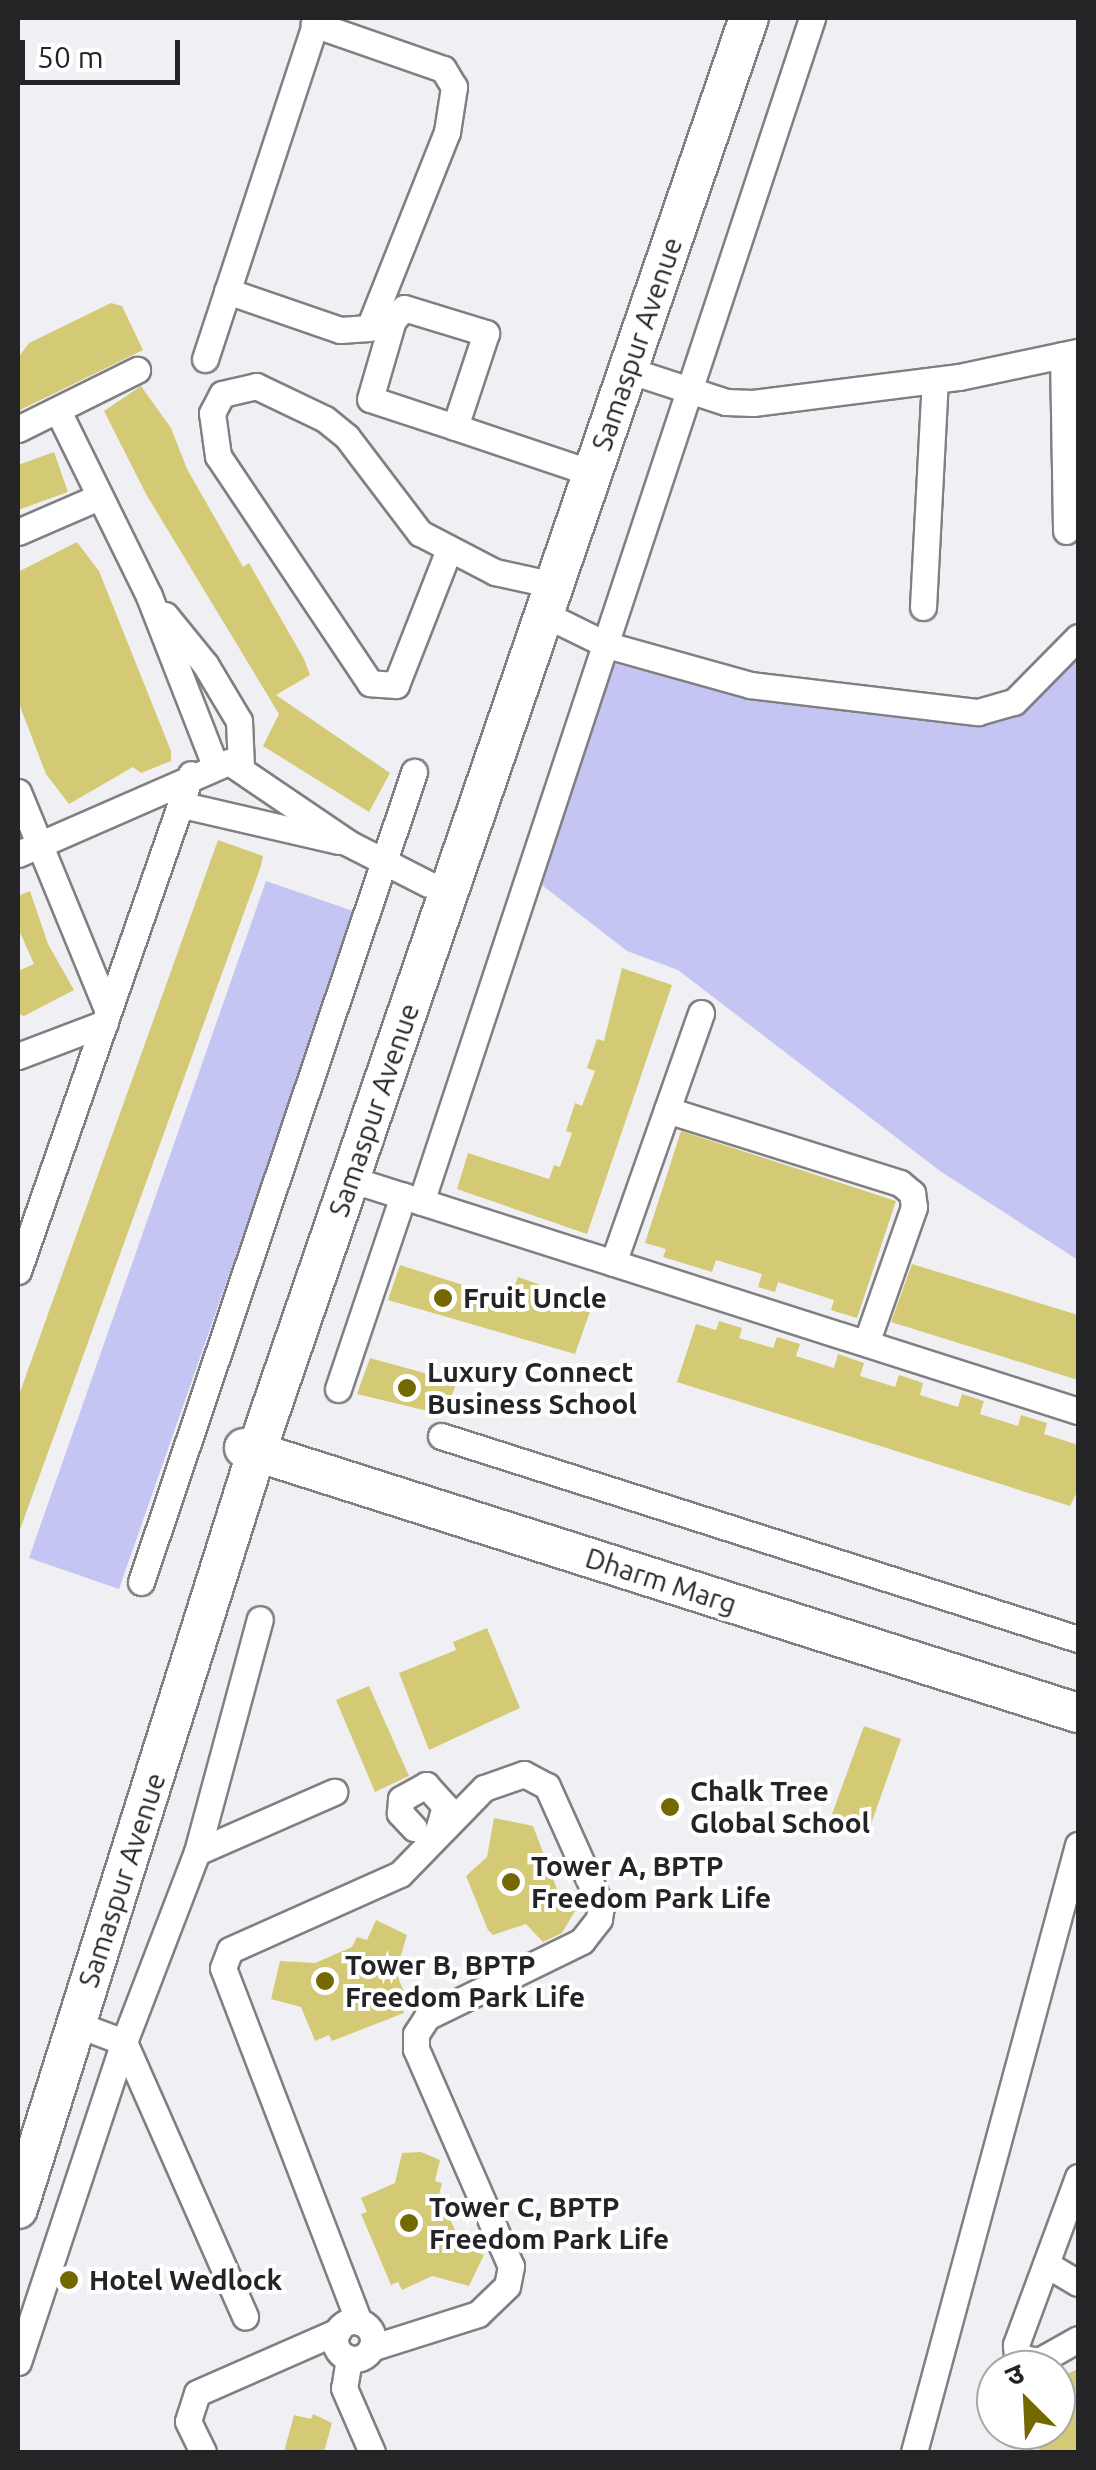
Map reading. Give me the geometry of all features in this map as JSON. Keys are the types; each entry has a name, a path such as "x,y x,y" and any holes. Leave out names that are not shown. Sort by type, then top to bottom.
{"main road":[{"name":"Samaspur Avenue","path":"18,2209 428,884 628,370 650,274 727,18"},
{"name":"Samaspur Avenue","path":"18,2128 253,1441 350,1179 540,597 574,467 749,18"},
{"name":"Dharm Marg","path":"253,1441 1078,1693"},
{"name":"Dharm Marg","path":"253,1441 1078,1713"}],"street":[{"path":"338,1389 412,1199 607,645 812,18"},
{"path":"205,359 316,21 443,70 454,88 447,132 369,328 340,330 228,290"},
{"path":"455,427 486,333 404,308 393,320 370,399 574,467"},
{"path":"628,370 692,392 753,403 934,380 1071,353 1066,531"},
{"path":"18,429 136,370"},
{"path":"923,607 934,380"},
{"path":"448,552 396,685 370,682 218,456 212,413 222,394 256,386 325,419 347,436 420,533 448,552 540,597 607,645 750,685 996,712 1026,692 1078,637"},
{"path":"18,1270 183,805 203,769 149,596 58,411"},
{"path":"18,532 99,497"},
{"path":"149,596 226,696 240,721 241,766"},
{"path":"29,849 203,769 241,766 348,843 428,884"},
{"path":"141,1582 388,862 414,772"},
{"path":"18,792 29,849 107,1017"},
{"path":"183,805 348,843"},
{"path":"613,1263 702,1014"},
{"path":"18,1056 107,1017"},
{"path":"667,1110 900,1183 912,1194 914,1206 866,1344"},
{"path":"350,1179 1078,1411"},
{"path":"440,1436 1078,1639"},
{"path":"18,2362 124,2042 197,1852 260,1618"},
{"path":"348,2326 223,1968 230,1950 400,1874 425,1833 494,1782 524,1774 538,1779 601,1906 582,1941 426,2017 416,2034 416,2049 511,2266 498,2302 478,2314 360,2353"},
{"path":"197,1852 334,1792"},
{"path":"914,2452 1078,1845"},
{"path":"76,2024 124,2042 244,2316"},
{"path":"1078,2177 1016,2345 1018,2357 1039,2361 1078,2339"},
{"path":"1046,2264 1078,2284"},
{"path":"203,2452 188,2421 197,2393 348,2326 371,2332 344,2388 372,2452"}],"shaded area":[{"path":"1078,649 1078,1260 940,1171 678,970 627,951 538,882 612,663 709,687 992,719"},
{"path":"266,881 356,912 119,1589 29,1558"}],"building":[{"path":"111,303 122,306 143,350 18,411 18,358 29,343"},
{"path":"141,386 171,428 187,469 243,567 249,563 304,659 310,675 276,695 390,773 369,812 263,746 279,714 146,494 104,411"},
{"path":"54,452 68,492 18,510 18,465"},
{"path":"77,542 99,571 171,751 171,761 141,773 133,767 69,804 46,774 18,701 18,572"},
{"path":"218,840 263,856 261,866 18,1535 20,1392"},
{"path":"30,891 48,944 74,990 24,1016 18,1014 18,971 34,964 18,928 18,896"},
{"path":"622,968 672,985 587,1234 457,1189 468,1153 549,1179 554,1165 560,1167 572,1133 566,1131 575,1103 582,1106 595,1071 587,1068 597,1039 604,1041"},
{"path":"681,1131 896,1201 857,1318 831,1310 834,1300 778,1282 775,1292 758,1287 762,1274 716,1260 712,1272 663,1257 666,1249 645,1243"},
{"path":"912,1264 1078,1315 1078,1380 891,1322"},
{"path":"400,1265 510,1300 518,1277 593,1303 575,1354 388,1300"},
{"path":"719,1321 742,1328 739,1338 773,1348 777,1337 800,1344 796,1356 834,1368 838,1354 864,1363 860,1376 895,1387 899,1375 923,1383 920,1395 958,1407 962,1394 984,1401 980,1414 1018,1426 1021,1415 1047,1423 1044,1434 1078,1445 1078,1490 1070,1506 677,1382 696,1324 716,1330"},
{"name":"Luxury Connect Business School","path":"370,1358 457,1382 444,1415 357,1394"},
{"path":"487,1628 520,1708 429,1750 399,1673 456,1650 453,1642"},
{"path":"369,1686 409,1776 375,1792 336,1700"},
{"path":"864,1726 901,1739 869,1830 831,1817"},
{"name":"Tower A, BPTP Freedom Park Life","path":"494,1818 533,1826 562,1902 575,1911 562,1933 543,1942 526,1924 493,1935 488,1930 466,1876 487,1857"},
{"name":"Tower B, BPTP Freedom Park Life","path":"376,1920 407,1935 396,1972 408,2002 401,2006 404,2013 332,2041 329,2035 315,2041 301,2007 271,1999 280,1961 315,1963 352,1947 357,1937 367,1940"},
{"name":"Tower C, BPTP Freedom Park Life","path":"421,2152 440,2160 435,2181 442,2183 439,2195 456,2232 467,2236 463,2247 484,2255 469,2286 432,2276 402,2290 398,2282 391,2285 361,2214 367,2212 361,2198 395,2183 402,2153"},
{"path":"1076,2370 1078,2452 1040,2452 1076,2450"},
{"path":"313,2414 332,2423 324,2452 284,2452 294,2415 311,2419"}],"place":[{"name":"Fruit Uncle","path":"443,1298"},
{"name":"Luxury Connect Business School","path":"407,1388"},
{"name":"Chalk Tree Global School","path":"670,1807"},
{"name":"Tower A, BPTP Freedom Park Life","path":"511,1882"},
{"name":"Tower B, BPTP Freedom Park Life","path":"325,1981"},
{"name":"Tower C, BPTP Freedom Park Life","path":"409,2223"},
{"name":"Hotel Wedlock","path":"69,2280"}]}
